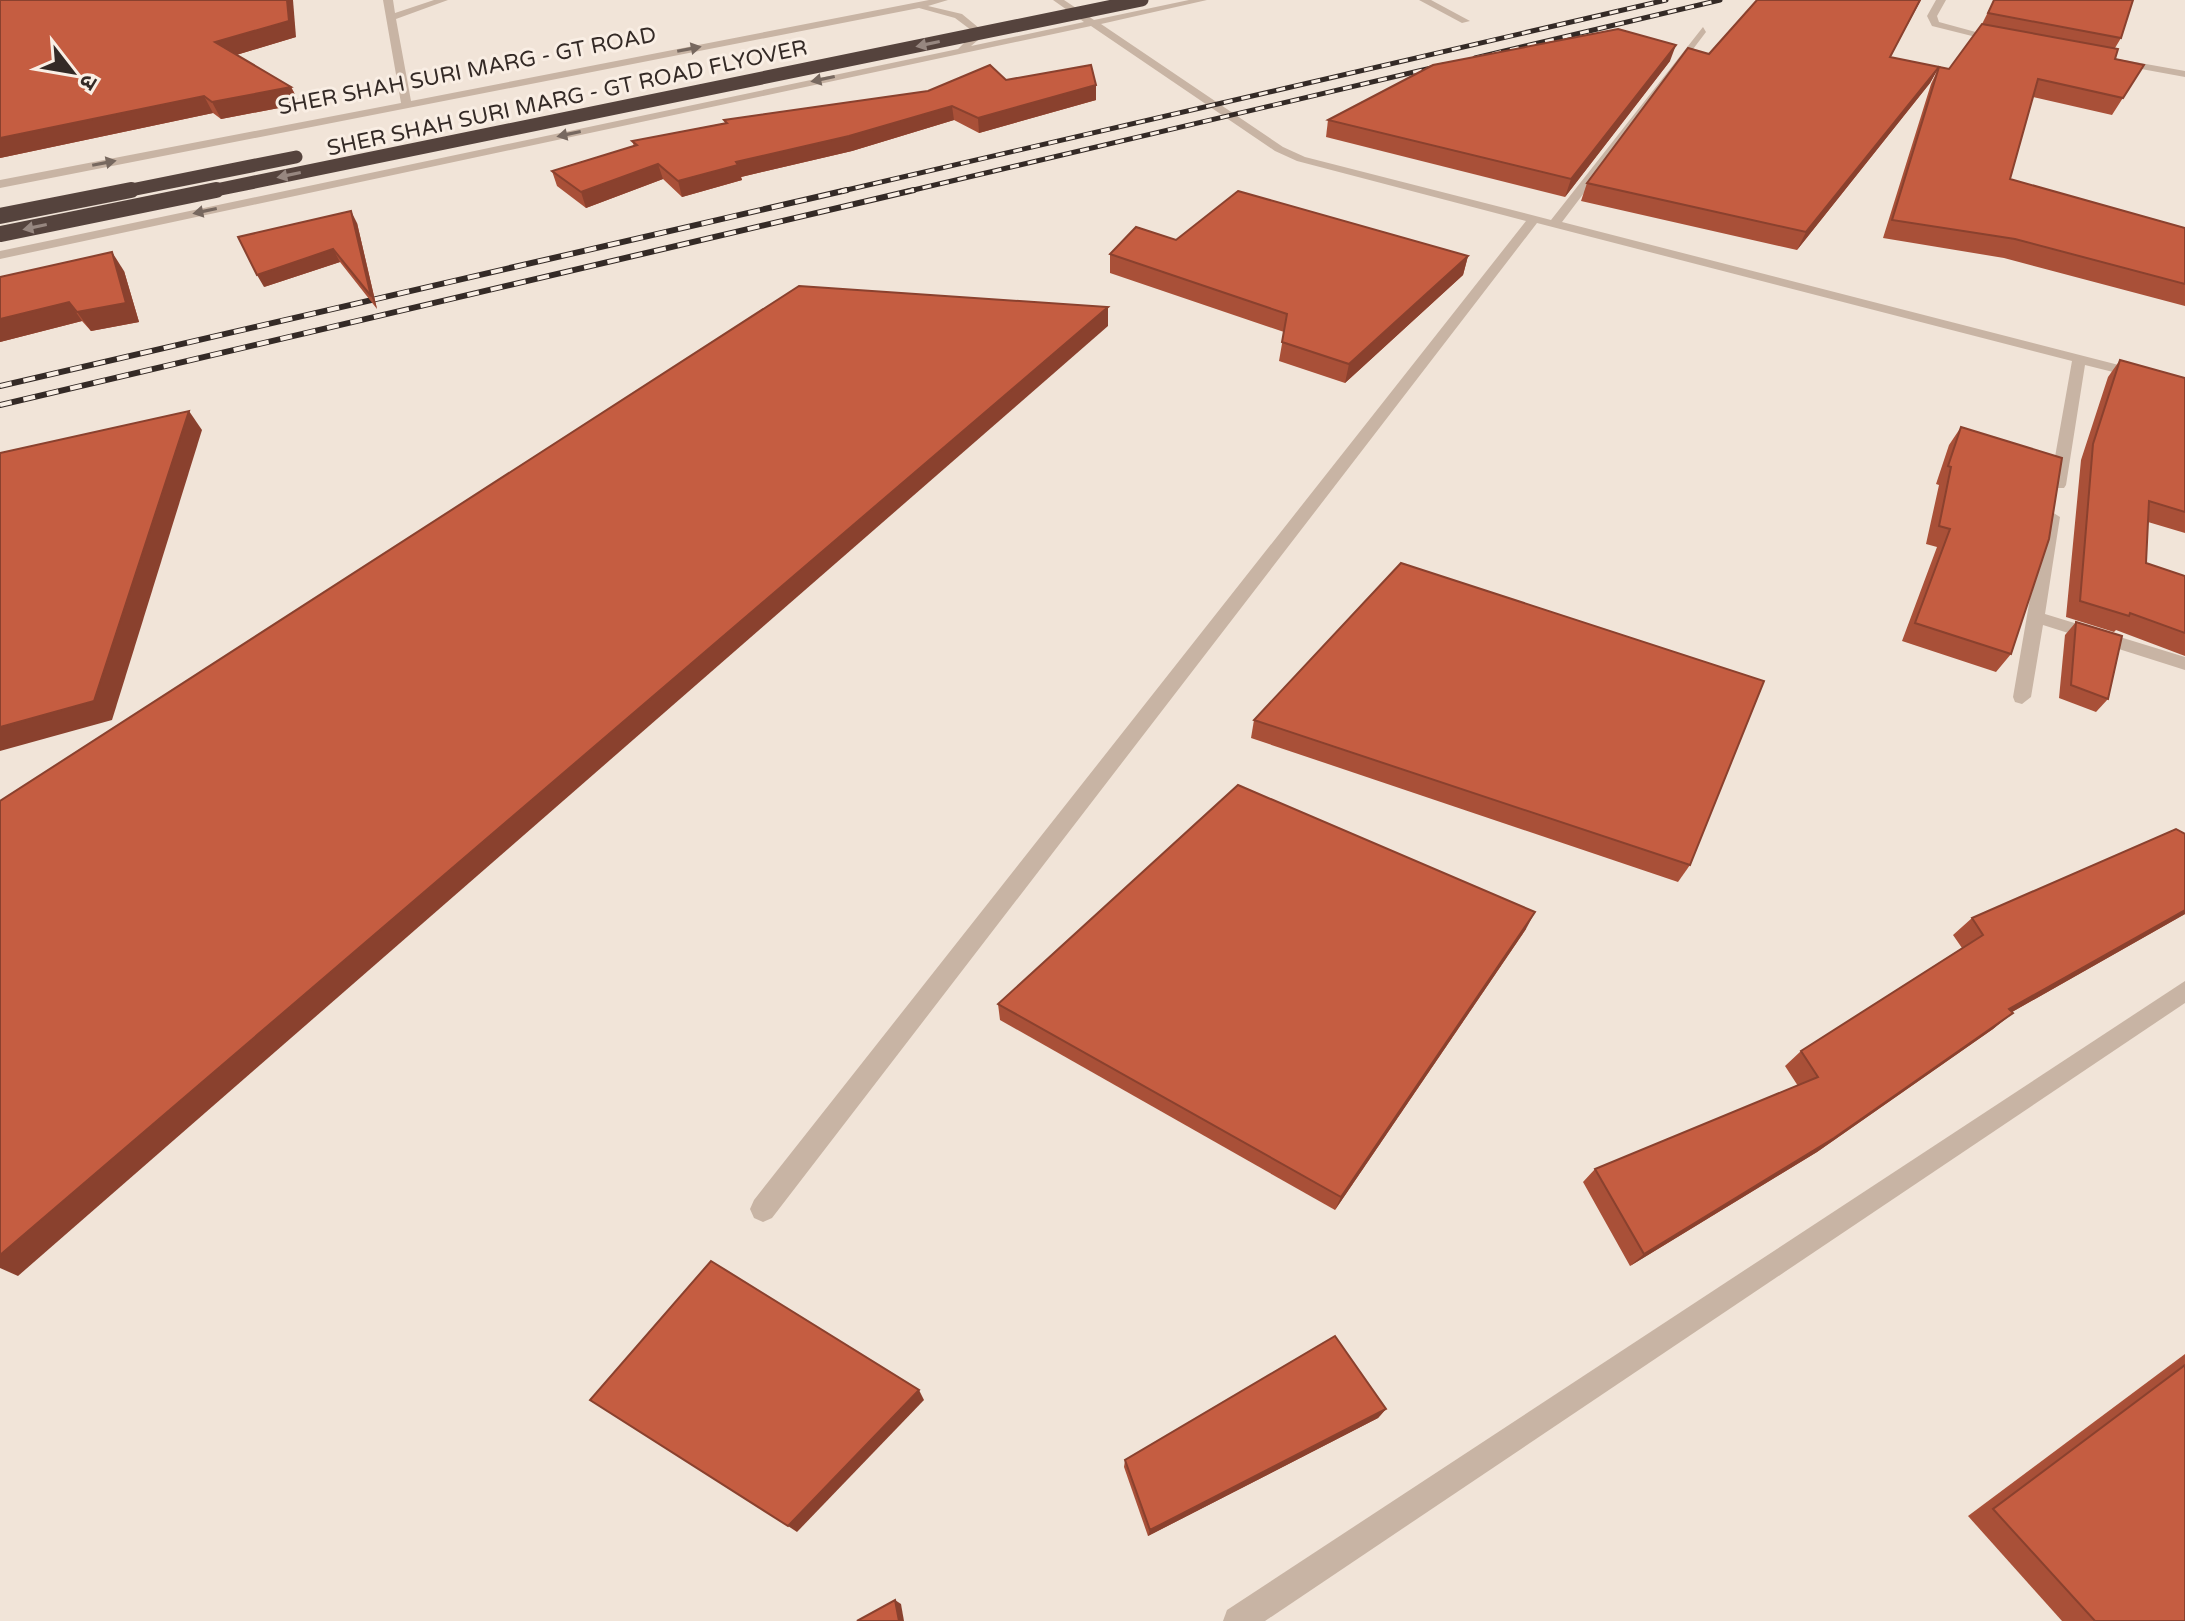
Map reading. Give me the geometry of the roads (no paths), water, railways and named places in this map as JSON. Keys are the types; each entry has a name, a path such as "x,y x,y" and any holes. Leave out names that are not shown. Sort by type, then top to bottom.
{"highway":[{"name":"SHER SHAH SURI MARG - GT ROAD FLYOVER","path":"670,81 1075,0"},
{"name":"SHER SHAH SURI MARG - GT ROAD FLYOVER","path":"1,234 1142,0"},
{"name":"SHER SHAH SURI MARG - GT ROAD FLYOVER","path":"623,91 639,88"},
{"name":"SHER SHAH SURI MARG - GT ROAD FLYOVER","path":"0,216 311,154"}],"street":[{"path":"388,0 406,102"},
{"path":"391,18 443,0"},
{"name":"SHER SHAH SURI MARG - GT ROAD","path":"0,184 406,102 943,0"},
{"path":"1058,0 1289,155 2185,386"},
{"path":"1159,0 1179,5"},
{"path":"0,255 1202,0"},
{"path":"1424,0 1465,21"},
{"path":"1941,0 1932,16 1935,24 2006,41"},
{"path":"899,9 926,8 967,20 976,30 973,40 959,51"},
{"path":"1554,224 1703,30"},
{"path":"2110,60 2185,74"},
{"path":"763,1209 1534,219"},
{"path":"2022,697 2079,359"},
{"path":"2036,617 2185,664"},
{"path":"1238,1621 2185,991"}],"railway":[{"path":"838,192 1666,0"},
{"path":"1475,58 1720,0"},
{"path":"905,192 1444,65"},
{"path":"0,386 847,190"},
{"path":"0,405 914,190"}]}
